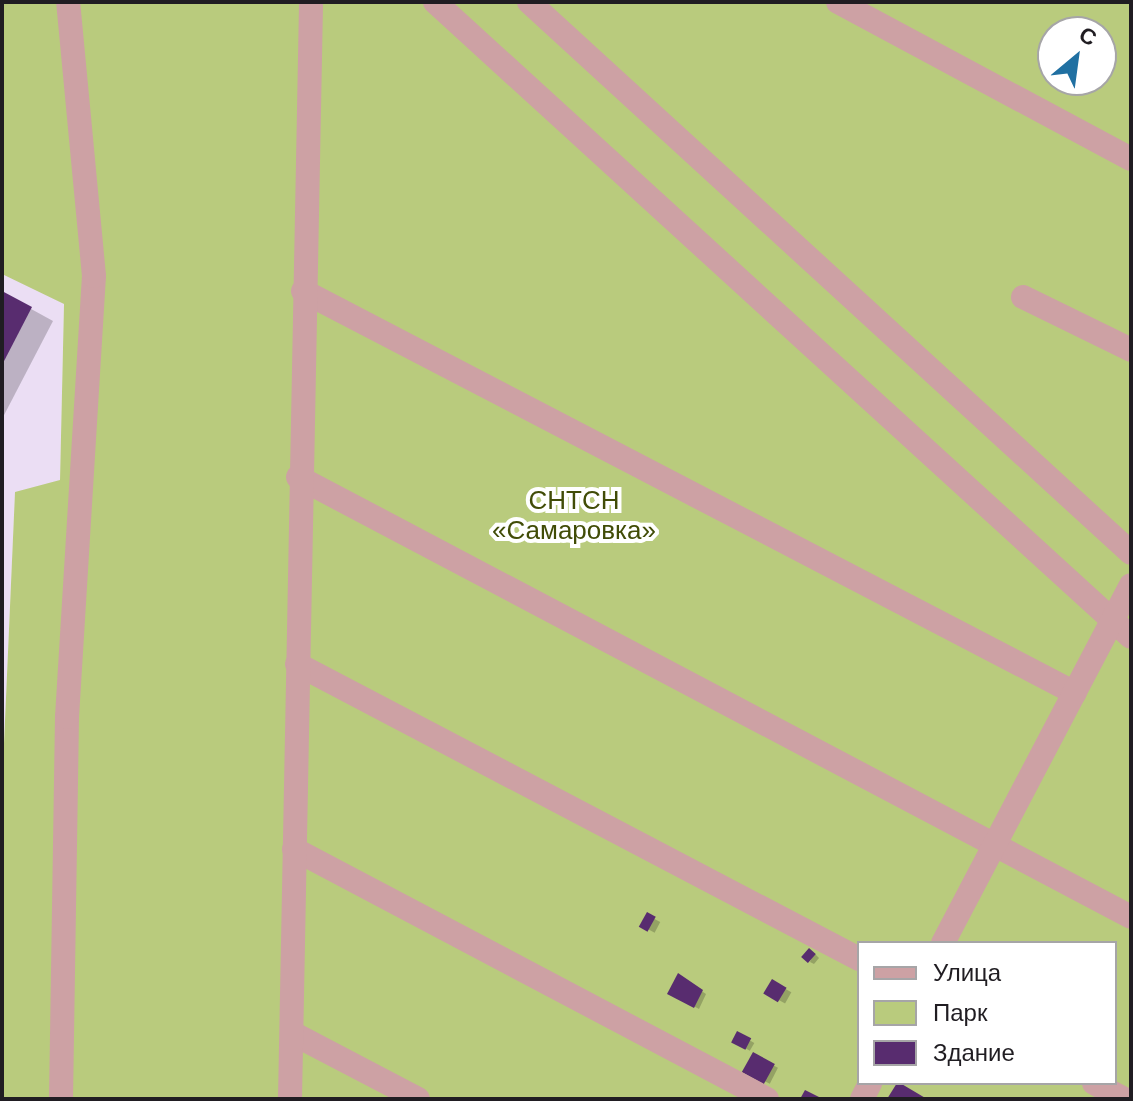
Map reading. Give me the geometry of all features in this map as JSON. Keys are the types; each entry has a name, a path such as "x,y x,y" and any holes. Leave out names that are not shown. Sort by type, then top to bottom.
{"street":[{"path":"61,1099 67,717 94,276 68,2"},
{"path":"290,1099 298,477 311,2"},
{"path":"435,2 1122,629"},
{"path":"529,2 1131,553"},
{"path":"838,2 1131,159"},
{"path":"303,291 1075,693"},
{"path":"1023,297 1131,350"},
{"path":"298,477 1131,917"},
{"path":"944,941 1075,693 1122,629 1131,585"},
{"path":"297,664 857,958"},
{"path":"294,849 767,1099"},
{"path":"292,1033 418,1099"},
{"path":"1098,1085 1124,1099"}],"shaded area":[{"path":"2,270 64,304 60,481 15,493 2,789"}],"green space":[{"name":"СНТСН «Самаровка»","path":"2,2 1131,2 1131,1099 2,1099 2,789 15,492 60,480 64,304 2,274"}],"building":[{"path":"2,291 32,307 2,365"},
{"path":"647,912 656,917 648,932 639,927"},
{"path":"809,948 816,954 808,963 801,957"},
{"path":"678,973 703,990 694,1008 667,994"},
{"path":"772,979 787,988 778,1002 763,994"},
{"path":"737,1031 751,1038 745,1050 731,1043"},
{"path":"753,1052 775,1064 764,1084 742,1072"},
{"path":"896,1085 903,1085 927,1099 887,1099"},
{"path":"805,1090 823,1099 800,1099"}]}
